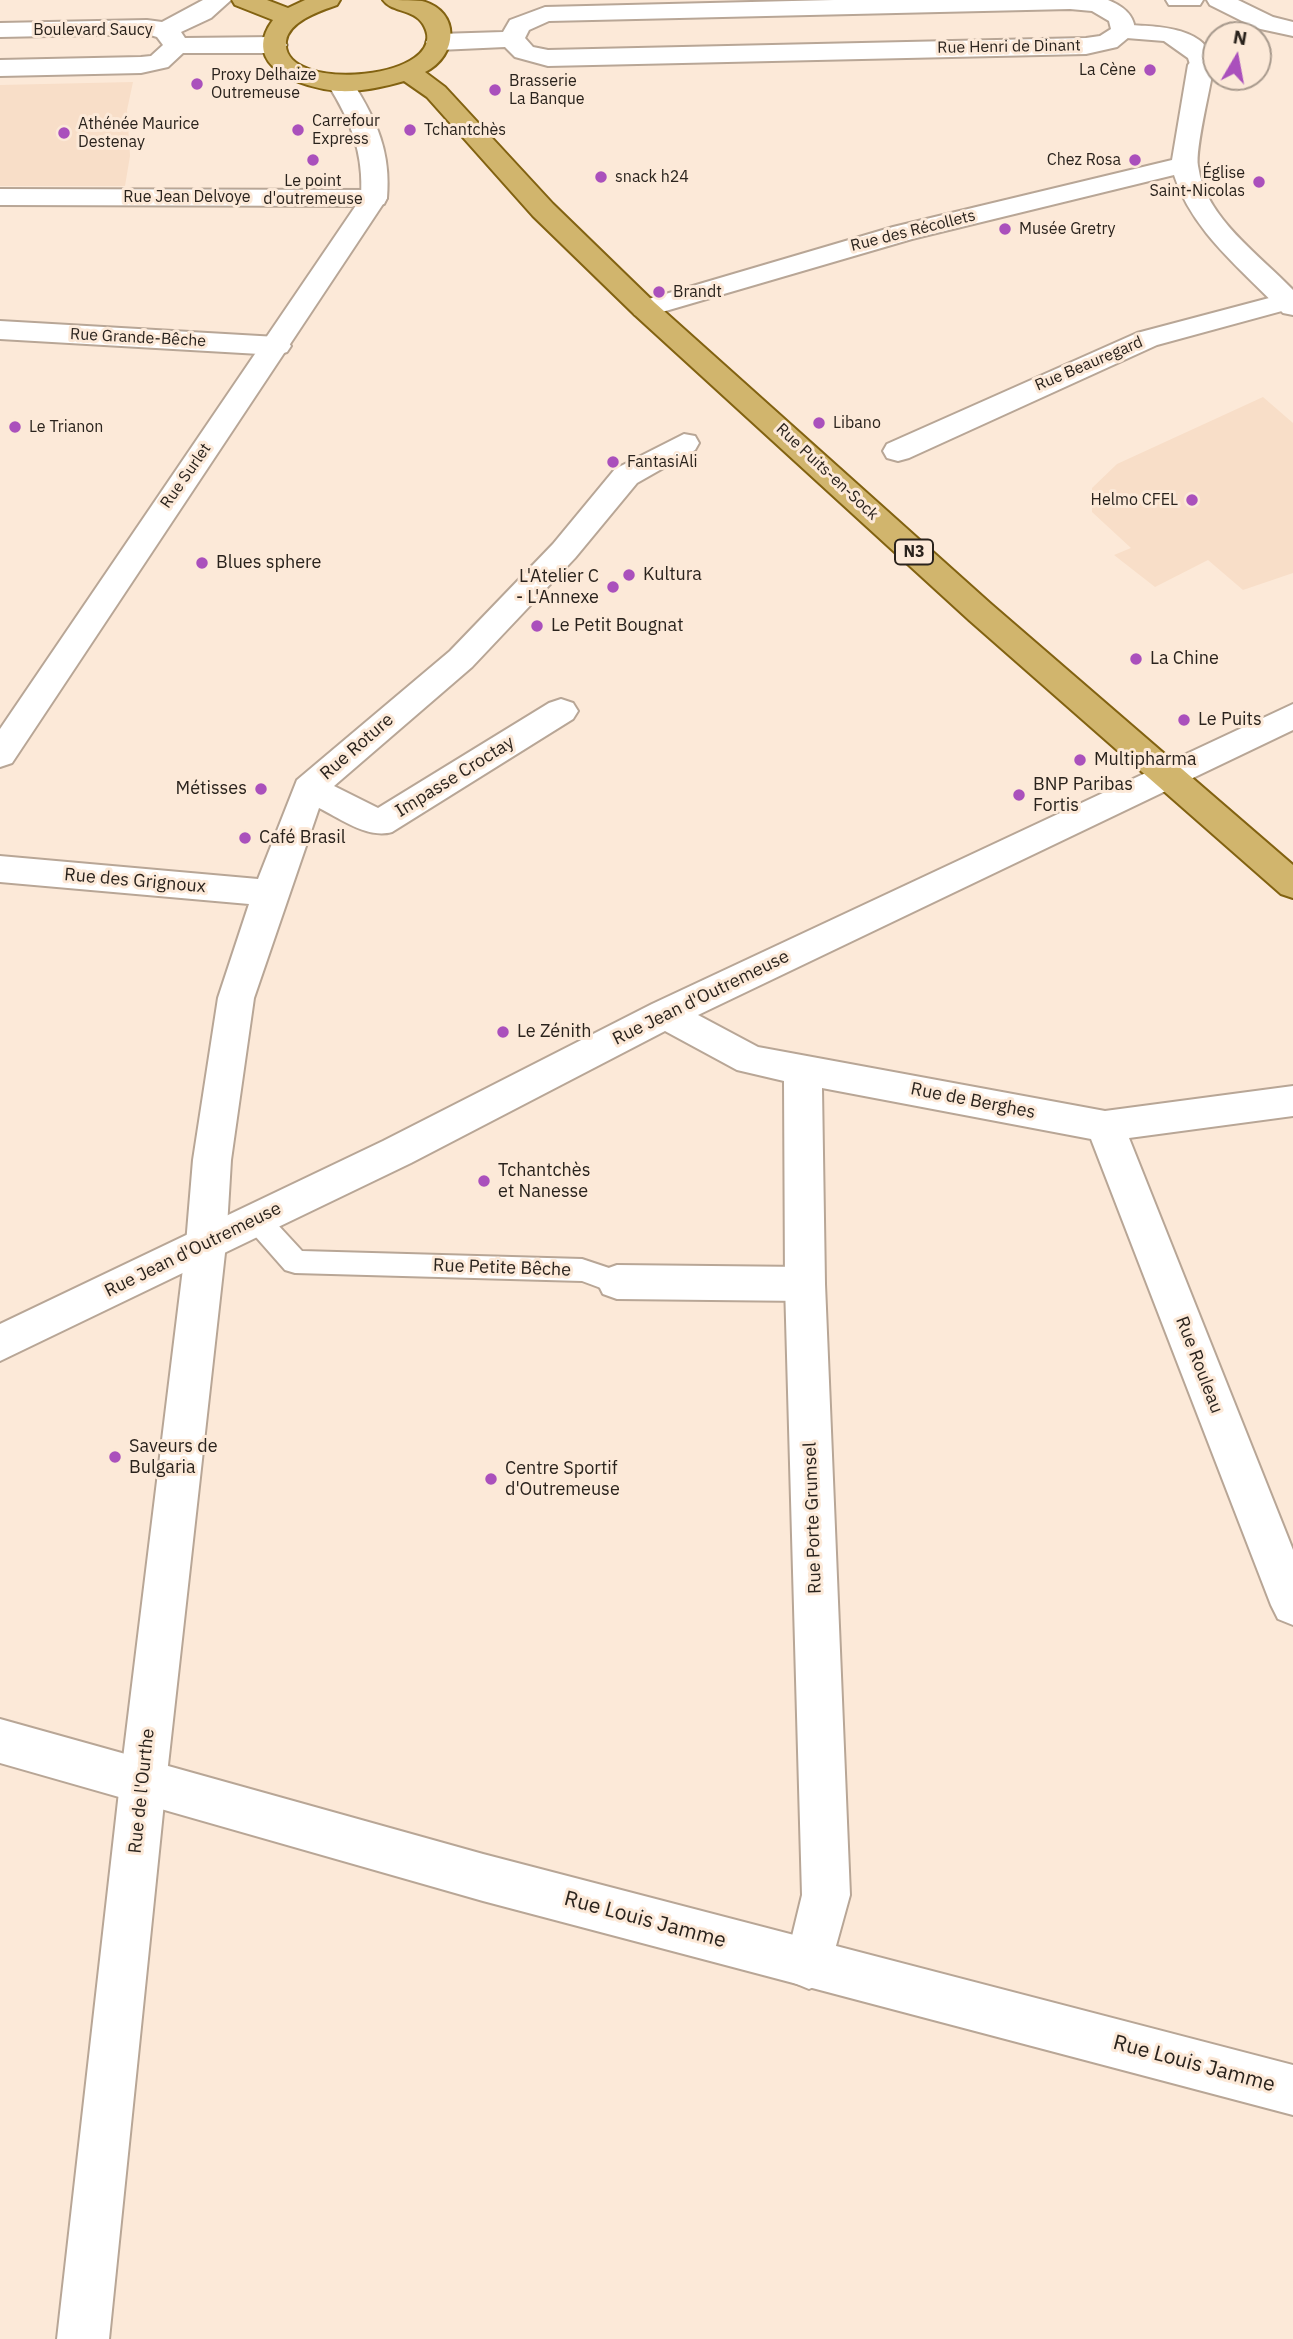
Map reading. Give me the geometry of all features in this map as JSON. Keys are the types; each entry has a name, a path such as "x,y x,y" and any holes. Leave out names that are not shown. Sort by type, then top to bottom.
{"main road":[{"path":"244,0 289,17"},
{"path":"328,0 289,17 276,34 274,45 283,62 293,70 305,76 340,83 366,83 408,72 424,63 434,52 439,42 437,27 432,19 414,6 396,0"},
{"name":"Rue Puits-en-Sock","path":"408,72 436,92 543,210 645,309 1167,777 1293,885"}],"street":[{"path":"170,38 219,0"},
{"path":"1178,0 1191,0"},
{"path":"1219,0 1265,23 1289,29"},
{"path":"439,42 512,39 519,24 545,14 1088,2 1120,4 1123,32 1170,34 1202,57"},
{"name":"Boulevard Saucy","path":"0,30 147,27 170,38 274,45"},
{"path":"1272,36 1289,29"},
{"name":"Rue Henri de Dinant","path":"512,39 524,52 548,58 1086,46 1108,42 1123,32"},
{"name":"Boulevard Saucy","path":"0,68 141,65 159,62 170,38"},
{"path":"340,83 369,135 378,166 373,198"},
{"path":"1202,88 1184,165 1196,199 1290,304"},
{"name":"Rue des Récollets","path":"645,309 873,241 1184,165"},
{"name":"Rue Jean Delvoye","path":"0,197 373,198"},
{"name":"Rue Surlet","path":"0,755 373,198"},
{"name":"Rue Beauregard","path":"898,451 1147,339 1290,304"},
{"name":"Rue Grande-Bêche","path":"0,330 276,346"},
{"name":"Rue Roture","path":"206,1244 212,1160 236,998 270,893 309,789 461,659 564,551 626,476 684,443"},
{"name":"Impasse Croctay","path":"309,789 380,823 561,711"},
{"name":"Rue Jean d'Outremeuse","path":"0,1343 397,1152 665,1014 1293,716"},
{"name":"Rue des Grignoux","path":"0,869 270,893"},
{"name":"Rue de Berghes","path":"665,1014 750,1060 1105,1126 1293,1101"},
{"name":"Rue Porte Grumsel","path":"803,1070 805,1284 826,1895 809,1965"},
{"name":"Rue Rouleau","path":"1105,1126 1290,1589"},
{"name":"Rue de l'Ourthe","path":"83,2339 143,1783 206,1244"},
{"name":"Rue Petite Bêche","path":"617,1282 805,1284"},
{"name":"Rue Louis Jamme","path":"0,1741 143,1783 809,1965 1293,2090"}],"lane":[{"name":"Rue Petite Bêche","path":"257,1220 295,1262 582,1270 617,1282"}],"shaded area":[{"name":"Athénée Maurice Destenay","path":"133,82 127,110 130,156 125,186 0,186 0,85"},
{"name":"Helmo CFEL","path":"1263,397 1293,423 1293,573 1243,590 1208,560 1155,587 1114,555 1131,548 1092,512 1092,488 1117,464"}],"place":[{"name":"La Cène","path":"1150,70"},
{"name":"Proxy Delhaize Outremeuse","path":"197,84"},
{"name":"Brasserie La Banque","path":"495,90"},
{"name":"Carrefour Express","path":"298,130"},
{"name":"Tchantchès","path":"410,130"},
{"name":"Athénée Maurice Destenay","path":"64,133"},
{"name":"Le point d'outremeuse","path":"313,160"},
{"name":"Chez Rosa","path":"1135,160"},
{"name":"snack h24","path":"601,177"},
{"name":"Église Saint-Nicolas","path":"1259,182"},
{"name":"Musée Gretry","path":"1005,229"},
{"name":"Brandt","path":"659,292"},
{"name":"Libano","path":"819,423"},
{"name":"Le Trianon","path":"15,427"},
{"name":"FantasiAli","path":"613,462"},
{"name":"Helmo CFEL","path":"1192,500"},
{"name":"Blues sphere","path":"202,563"},
{"name":"Kultura","path":"629,575"},
{"name":"L'Atelier C - L'Annexe","path":"613,587"},
{"name":"Le Petit Bougnat","path":"537,626"},
{"name":"La Chine","path":"1136,659"},
{"name":"Le Puits","path":"1184,720"},
{"name":"Multipharma","path":"1080,760"},
{"name":"Métisses","path":"261,789"},
{"name":"BNP Paribas Fortis","path":"1019,795"},
{"name":"Café Brasil","path":"245,838"},
{"name":"Le Zénith","path":"503,1032"},
{"name":"Tchantchès et Nanesse","path":"484,1181"},
{"name":"Saveurs de Bulgaria","path":"115,1457"},
{"name":"Centre Sportif d'Outremeuse","path":"491,1479"}]}
